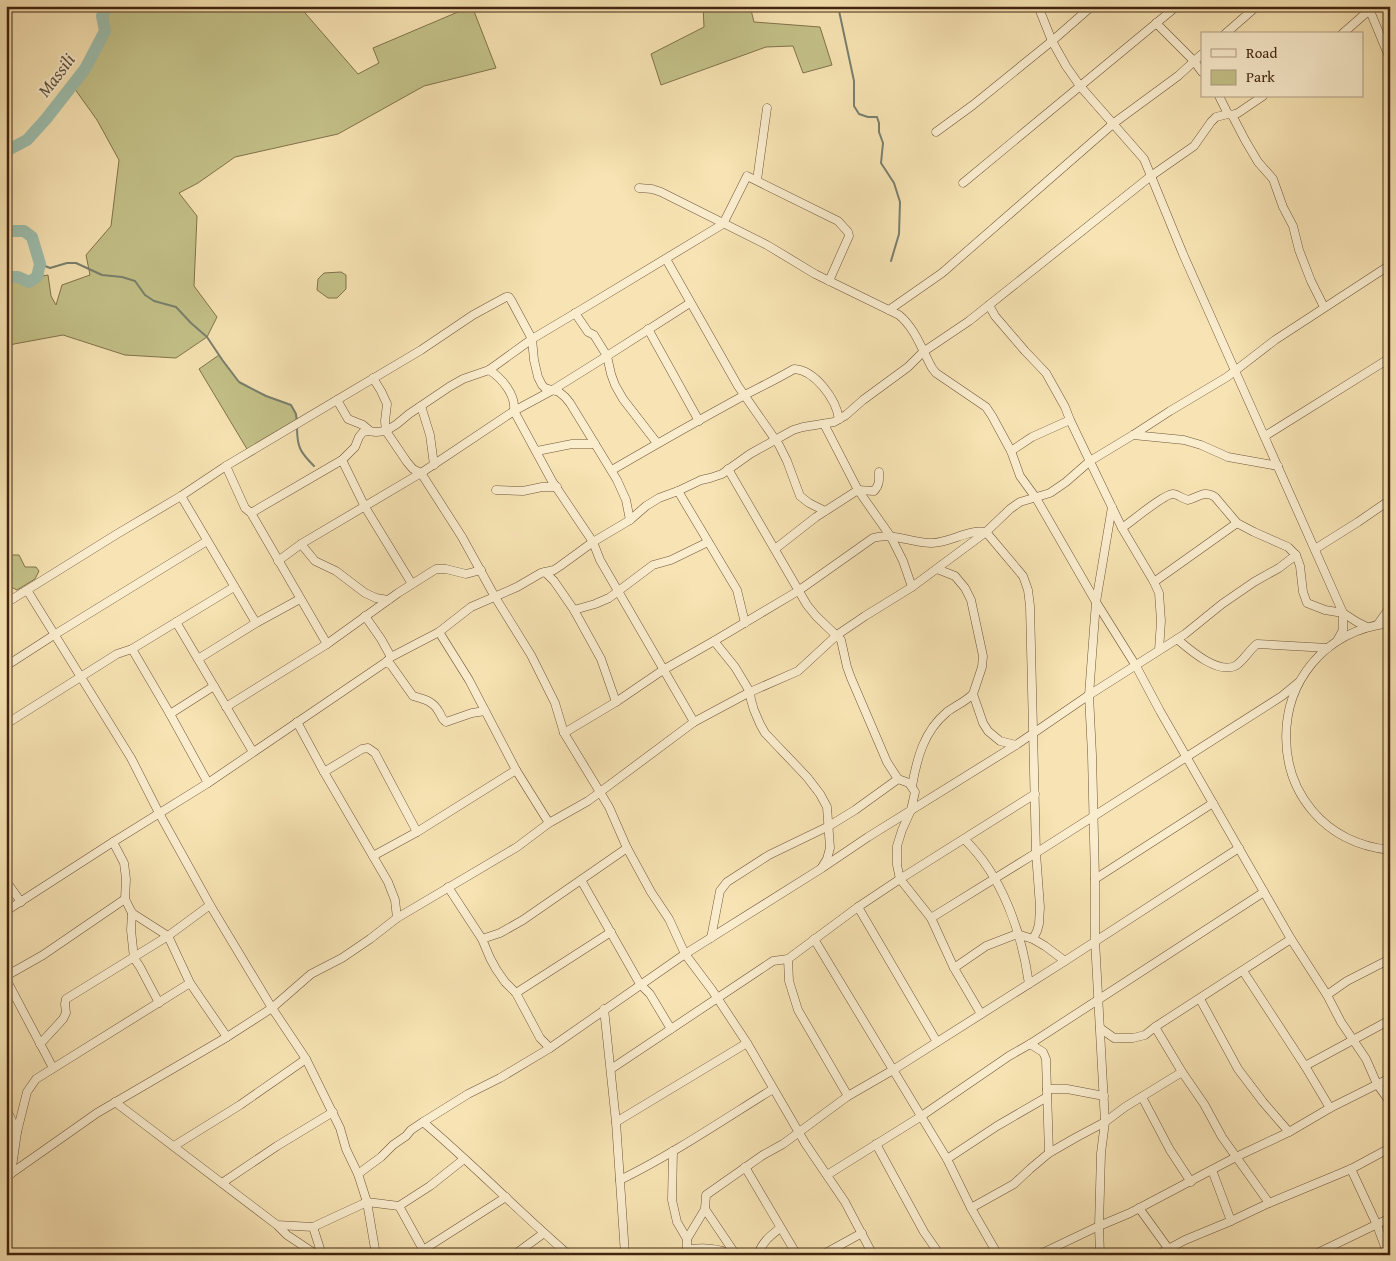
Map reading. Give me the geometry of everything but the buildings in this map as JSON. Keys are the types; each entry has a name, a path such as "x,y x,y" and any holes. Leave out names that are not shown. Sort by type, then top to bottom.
{"street":[{"path":"1038,6 1052,41 1066,66 1080,86 1144,159 1183,254 1343,613 1343,630 1337,641"},
{"path":"936,132 973,105 1092,6"},
{"path":"963,183 1177,6"},
{"path":"1227,32 1257,6"},
{"path":"1344,32 1372,9 1390,59"},
{"path":"1156,23 1194,61 1201,71"},
{"path":"889,310 942,273 1114,123 1178,76 1201,55"},
{"path":"1219,98 1262,167 1273,179 1293,226 1299,250 1324,307"},
{"path":"6,911 208,783 389,660 439,632 471,607 560,566 593,542 630,520 659,498 701,480 722,474 775,439 803,427 834,422 846,415 908,367 923,352 969,321 1151,176 1194,146 1216,117 1238,113 1260,98"},
{"path":"757,180 768,108"},
{"path":"251,513 342,460 356,447 361,434 364,432 386,431 455,383 488,370 532,339 723,224 747,176 838,221 848,232 849,236 829,281"},
{"path":"639,188 661,192 767,245 829,281 899,315 906,320 936,373 986,407 1011,451 1020,476 1036,498 1096,602 1136,666 1291,940 1327,995 1341,1022 1366,1059 1377,1084 1390,1102"},
{"path":"666,259 744,395 775,439 800,496 808,503 825,511"},
{"path":"8,1175 97,1113 227,1037 272,1008 311,974 342,958 397,918 517,846 549,823 588,801 694,722 750,692 798,671 837,635 937,569 986,532 1020,502 1050,493 1090,461 1170,410 1227,377 1275,340 1390,266"},
{"path":"6,603 181,496 226,466 428,346 473,315 506,297 509,297 511,300 532,339 538,377 545,388 558,392 570,403 612,470 626,500 630,520"},
{"path":"278,561 301,544 421,473 514,412 551,391 690,303"},
{"path":"989,305 995,316 1046,372 1065,407 1122,528 1154,582 1159,593 1159,650"},
{"path":"575,313 588,332 594,335 607,356 615,385 657,443"},
{"path":"648,329 699,420"},
{"path":"1265,436 1390,358"},
{"path":"612,470 657,443 794,369 799,369 812,375 828,393 839,419"},
{"path":"488,370 496,374 510,394 514,401 514,412 557,487 593,542 600,560 694,722"},
{"path":"373,378 387,404 386,431 407,462 412,468 421,473 462,537 495,597 531,655 555,704 564,733 609,807 626,848 669,919 685,954 717,998 798,1132 845,1202 873,1255"},
{"path":"337,400 348,418 370,431"},
{"path":"421,406 430,435 434,464"},
{"path":"1011,451 1032,437 1070,420"},
{"path":"824,424 858,490 892,537 912,587"},
{"path":"1133,435 1184,440 1202,445 1228,457 1278,466"},
{"path":"537,451 578,443 595,444"},
{"path":"342,460 365,507 412,584"},
{"path":"226,466 245,508 251,513 327,644"},
{"path":"728,469 798,591 816,616 841,640 847,667 887,762 898,779 909,783 915,792 911,810 897,846 897,865 900,879 931,918 954,968 981,1014"},
{"path":"775,550 825,511 858,490 874,491 878,488 878,472"},
{"path":"496,490 523,491 542,486 557,487"},
{"path":"678,491 737,590 745,623"},
{"path":"1122,528 1170,494 1188,500 1203,493 1211,494 1237,523 1288,547 1296,555 1307,603 1325,610 1343,613 1367,627"},
{"path":"181,496 256,623"},
{"path":"1314,549 1390,500"},
{"path":"1100,1255 1101,1153 1105,1122 1095,940 1094,816 1088,695 1096,602 1112,507"},
{"path":"1154,582 1237,523"},
{"path":"564,733 616,702 663,670 714,642 798,591 867,541 880,536 933,543 976,532 986,532 1023,576 1028,590 1031,628 1036,853 1040,907 1039,924 1032,939"},
{"path":"6,666 54,634 207,541"},
{"path":"574,610 595,604 618,592 653,565 671,560 708,542"},
{"path":"301,544 315,561 336,571 364,593 388,600"},
{"path":"358,1174 423,1122 468,1094 500,1078 550,1048 685,954 822,868 868,836 1016,745 1088,695 1177,639 1254,582 1279,568 1296,555"},
{"path":"226,707 327,644 388,600 436,569 446,569 466,574 481,570"},
{"path":"912,786 915,770 928,732 946,713 973,694 982,667 983,656 971,600 965,588 955,576 937,569"},
{"path":"545,572 554,581 574,610 601,659 616,702"},
{"path":"6,724 118,654 132,649 234,587"},
{"path":"28,590 131,758 210,905 272,1008 306,1059 333,1112 346,1149 358,1174 367,1202 376,1255"},
{"path":"198,659 256,623 300,599"},
{"path":"1378,624 1390,607"},
{"path":"365,616 381,639 391,665 413,696 431,702 443,720 446,722 472,713 485,711"},
{"path":"176,622 253,752"},
{"path":"1390,623 1378,624 1346,635 1312,663 1299,682 1290,702 1285,736 1290,769 1298,789 1318,816 1336,831 1356,841 1390,850"},
{"path":"439,632 469,680 516,770 549,823"},
{"path":"1177,639 1201,658 1223,668 1234,666 1257,644 1328,648"},
{"path":"714,642 735,667 750,692 751,700 765,733 800,769 820,794 827,807 830,848 822,868"},
{"path":"132,649 208,783"},
{"path":"931,918 1282,696 1299,682"},
{"path":"170,714 214,686"},
{"path":"973,694 977,709 988,731 1000,741 1016,745"},
{"path":"297,722 388,882 395,900 397,918"},
{"path":"324,772 362,749 368,748 375,753 417,832"},
{"path":"373,856 417,832 516,770"},
{"path":"710,938 720,891 727,882 769,855 829,826 898,779"},
{"path":"611,1068 772,961 788,959 858,907 1035,794"},
{"path":"1095,879 1212,802"},
{"path":"964,840 981,856 995,879 1008,907 1025,955 1029,984"},
{"path":"113,842 124,863 126,879 125,899 132,913 131,930 134,958 159,1003"},
{"path":"482,939 500,933 523,920 626,848"},
{"path":"687,1239 705,1209 706,1195 763,1155 783,1144 848,1096 893,1070 1029,984 1239,848"},
{"path":"581,880 640,984 650,994 671,1029"},
{"path":"6,881 21,902"},
{"path":"448,887 482,939 496,969 516,993 540,1038 550,1048"},
{"path":"827,1175 920,1117 1009,1056 1264,892"},
{"path":"53,1068 6,978 125,899"},
{"path":"40,1044 63,1019 66,1013 66,999 168,936 210,905"},
{"path":"858,907 937,1042"},
{"path":"132,913 168,936 190,983 227,1037"},
{"path":"516,993 610,932"},
{"path":"954,968 986,946 1017,934 1045,946 1065,961"},
{"path":"814,940 947,1160 998,1255"},
{"path":"1100,1028 1114,1038 1133,1038 1145,1035 1291,940"},
{"path":"788,959 789,981 798,1010 848,1096"},
{"path":"1327,995 1347,981 1390,959"},
{"path":"1243,971 1330,1108"},
{"path":"8,1175 27,1092 36,1079 190,983"},
{"path":"1200,998 1238,1069 1289,1132"},
{"path":"604,1009 616,1122 625,1255"},
{"path":"1305,1066 1390,1020"},
{"path":"1155,1027 1204,1104 1222,1137 1269,1202"},
{"path":"616,1122 746,1044"},
{"path":"1030,1044 1044,1053 1049,1153"},
{"path":"174,1146 240,1105 306,1059"},
{"path":"972,1208 1014,1184 1049,1153 1105,1122 1125,1107 1182,1072"},
{"path":"1038,1255 1139,1208 1390,1078"},
{"path":"620,1180 673,1151 773,1089"},
{"path":"947,1160 1047,1092 1067,1089 1104,1096"},
{"path":"1142,1097 1170,1150 1190,1182"},
{"path":"115,1102 277,1225 287,1235 317,1255"},
{"path":"6,1108 17,1132"},
{"path":"222,1183 277,1146 333,1112"},
{"path":"423,1122 569,1255"},
{"path":"6,1133 17,1132"},
{"path":"876,1144 924,1232 940,1255"},
{"path":"1157,1255 1170,1252 1269,1202 1351,1169 1390,1148"},
{"path":"673,1151 672,1200 677,1222 687,1239 688,1252 713,1249 728,1252 731,1255"},
{"path":"277,1225 313,1227 367,1202 399,1206 430,1186 464,1159"},
{"path":"746,1167 797,1255"},
{"path":"1351,1169 1377,1224 1388,1255"},
{"path":"1212,1170 1231,1221"},
{"path":"399,1206 424,1252 506,1197"},
{"path":"1139,1208 1170,1252"},
{"path":"705,1209 736,1255"},
{"path":"1313,1255 1390,1218"},
{"path":"313,1227 322,1255"},
{"path":"758,1255 760,1247 765,1240 780,1228"},
{"path":"822,1255 862,1233"},
{"path":"514,1255 544,1234"}],"green space":[{"path":"107,6 299,6 358,74 379,63 373,48 472,6 496,68 424,86 338,134 235,157 198,183 179,193 197,216 194,286 217,317 207,337 176,358 125,355 63,335 14,344 6,348 6,277 18,277 29,282 37,277 48,275 51,296 56,305 62,285 90,275 86,255 111,226 119,160 97,120 72,85 85,69 105,31 102,16"},
{"path":"703,6 750,6 754,22 820,27 832,65 803,73 793,46 766,47 661,85 651,54 704,27"},
{"path":"341,272 346,275 346,289 337,298 328,298 317,290 318,279 324,273"},
{"path":"219,355 239,382 266,396 291,405 296,414 297,425 250,454 199,369"},
{"path":"13,555 19,555 25,567 36,567 39,571 35,579 17,590 11,587 12,574 8,560"}],"waterway":[{"name":"Massili","path":"6,151 27,140 85,69 105,31 102,16 107,6"},
{"path":"838,6 854,81 854,106 859,114 877,117 883,143 881,163 894,183 900,202 899,234 891,261"},
{"name":"Massili","path":"6,231 24,231 32,237 40,264 37,277 29,282 18,277 6,277"},
{"path":"40,264 50,268 67,263 76,263 102,275 122,277 135,281 145,295 154,301 176,307 207,337 239,382 266,396 291,405 296,414 297,422"},
{"path":"297,427 300,449 314,466"}]}
